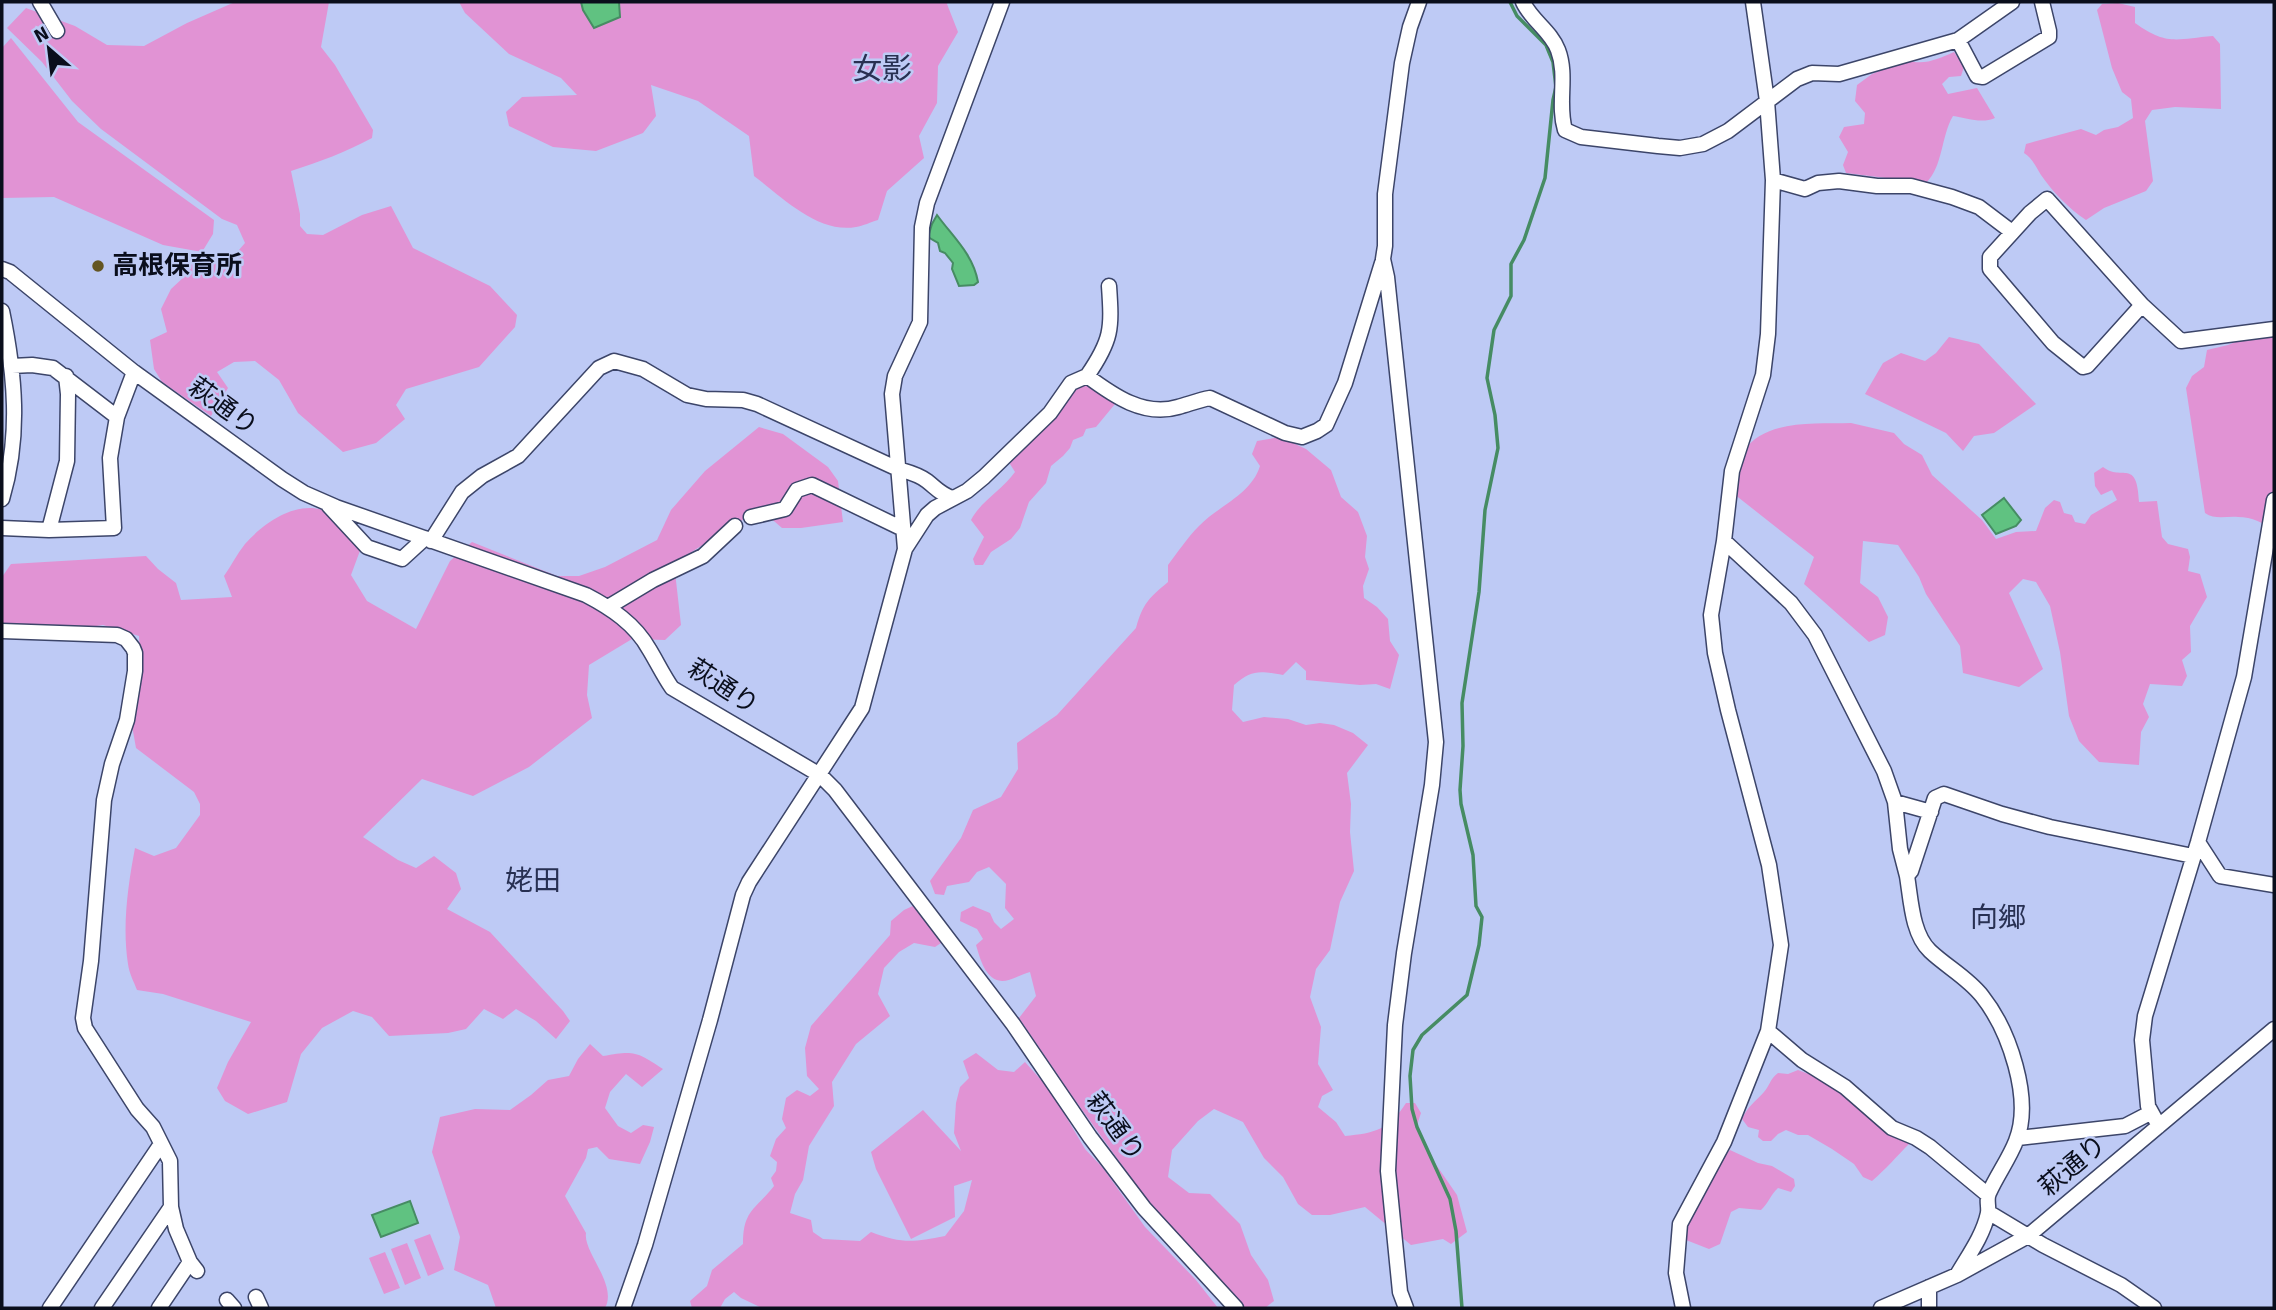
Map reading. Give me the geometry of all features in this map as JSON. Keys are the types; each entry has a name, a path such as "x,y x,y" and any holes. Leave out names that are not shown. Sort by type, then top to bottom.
{"street":[{"path":"40,2 57,31"},
{"path":"905,549 892,394 895,376 920,322 922,227 927,202 1002,2"},
{"path":"1087,376 1114,395 1155,411 1178,408 1210,398 1285,433 1302,437 1326,425 1345,383 1383,259 1385,194 1402,63 1419,2"},
{"path":"1523,2 1532,19 1557,46 1564,77 1561,117 1566,130 1581,137 1680,148 1703,144 1728,131 1787,84 1805,76 1839,74 1958,40 2012,2"},
{"path":"1683,1308 1676,1273 1681,1224 1724,1142 1768,1031 1781,945 1769,865 1728,710 1714,643 1712,615 1732,471 1763,375 1768,334 1773,180 1768,101 1753,2"},
{"path":"1958,40 1977,76 1983,77 2049,37 2042,2"},
{"path":"1773,180 1805,189 1818,183 1839,181 1877,186 1911,186 1979,207 2012,232"},
{"path":"2142,305 2087,366 2083,367 2053,343 1990,269 1990,257 2047,198 2142,305 2181,341 2274,329"},
{"path":"1383,259 1436,742 1433,785 1404,953 1393,1053 1388,1171 1399,1280 1406,1308"},
{"name":"萩通り","path":"2,270 10,272 134,372 282,480 326,503 586,595 608,607 633,628 649,647 672,688 820,775 853,811 1013,1024 1090,1137 1144,1208 1236,1308"},
{"path":"623,1308 645,1245 710,1020 739,905 749,882 862,708 905,549 927,515 967,491 984,477 1050,413 1071,383 1087,376 1104,352 1111,323 1109,286"},
{"path":"2,311 12,366 15,402 10,468 2,494"},
{"path":"326,503 368,547 402,559 428,539 462,492 482,476 518,456 599,368 614,361 643,369 687,395 706,399 743,400 757,404 898,469 913,473 927,481 938,493 952,498"},
{"path":"12,366 52,368 117,417"},
{"path":"2,527 49,530 114,528 110,458 117,417 134,372"},
{"path":"49,530 67,461 66,376"},
{"path":"751,517 785,509 797,490 812,485 903,529"},
{"path":"935,508 938,493"},
{"path":"2018,1138 2112,1128 2154,1119 2148,1107 2142,1040 2145,1016 2244,677 2274,500"},
{"path":"608,607 653,580 703,556 735,526"},
{"path":"1724,541 1791,603 1815,635 1884,771 1895,802 1900,849 1915,922 1922,942 1929,951 1980,993 2003,1030 2013,1057 2023,1096 2018,1138 1988,1195 1988,1212 1977,1242 1956,1275"},
{"path":"2,631 117,635 126,639 135,653 135,671 127,720 112,764 104,800 91,961 83,1018 91,1038 137,1109 153,1127 170,1161 171,1207 176,1230 194,1267 159,1308"},
{"path":"1907,876 1935,798 1944,794 2038,824 2195,849 2220,876 2274,885"},
{"path":"1895,802 1931,812"},
{"name":"萩通り","path":"1881,1308 1956,1275 2028,1236 2154,1119 2274,1029"},
{"path":"1768,1031 1802,1060 1845,1087 1892,1128 1930,1147 1988,1195"},
{"path":"50,1308 161,1144"},
{"path":"103,1308 171,1207"},
{"path":"1988,1212 2043,1245 2101,1273 2154,1308"},
{"path":"1929,1308 1930,1287"}],"shaded area":[{"path":"235,2 329,2 321,47 335,65 373,130 372,138 362,143 291,171 300,226 307,234 323,235 362,215 391,206 413,248 490,286 517,315 515,327 479,367 406,389 396,405 405,419 376,443 343,452 298,413 279,380 255,361 234,362 217,372 228,388 211,416 162,382 154,369 150,340 167,332 161,309 171,289 185,276 195,258 232,258 245,243 237,225 222,219 101,129 72,101 42,62 7,28 26,8 75,26 107,45 144,46"},
{"path":"459,2 948,2 958,32 938,66 937,103 919,136 924,158 887,191 878,220 842,228 828,225 801,212 754,176 749,136 698,101 651,85 656,116 643,133 596,151 553,147 509,126 506,112 522,97 577,95 561,78 509,54 465,13"},
{"path":"581,2 619,2 620,17 594,28"},
{"path":"2118,3 2135,7 2135,23 2155,35 2172,39 2213,36 2220,44 2221,109 2175,107 2152,110 2145,121 2153,181 2146,191 2104,208 2086,220 2056,194 2024,153 2026,144 2081,129 2096,135 2133,118 2131,99 2122,92 2112,68 2097,10 2102,4"},
{"path":"11,38 78,122 214,220 213,234 202,252 163,245 54,197 2,198 2,48"},
{"path":"1954,52 1964,67 1961,76 1949,77 1942,84 1948,94 1977,88 1995,118 1979,121 1953,116 1936,169 1926,183 1846,173 1843,165 1848,152 1839,137 1844,127 1864,124 1865,113 1855,101 1857,85 1872,74 1906,60 1925,62"},
{"path":"937,215 972,263 978,282 974,285 959,286 952,269 953,263 940,251 938,243 928,237"},
{"path":"2274,334 2274,531 2248,518 2217,517 2205,513 2186,388 2192,376 2204,367 2207,350 2250,336"},
{"path":"1949,337 1979,344 2036,404 1994,433 1974,436 1963,451 1946,433 1865,394 1883,363 1901,353 1925,361 1936,353"},
{"path":"1080,385 1100,390 1115,404 1096,427 1086,429 1083,436 1073,440 1070,448 1051,466 1046,483 1029,502 1020,528 1011,539 991,552 983,565 975,565 973,559 984,537 971,520 980,507 1015,472 1010,464 1011,459 1064,399"},
{"path":"1851,423 1894,433 1904,444 1922,455 1932,475 1982,520 1996,539 2016,532 2036,531 2045,508 2054,500 2060,502 2064,513 2072,515 2075,522 2085,524 2091,515 2117,500 2112,490 2101,495 2095,486 2094,473 2103,467 2132,475 2138,488 2139,502 2157,501 2162,537 2168,544 2188,549 2188,571 2200,574 2207,597 2190,626 2191,652 2182,660 2187,676 2182,686 2150,684 2143,704 2149,717 2141,732 2139,765 2099,762 2079,741 2069,716 2050,606 2036,582 2023,579 2009,593 2043,669 2019,687 1963,673 1960,646 1898,545 1863,541 1860,583 1878,597 1888,617 1885,635 1869,642 1804,584 1814,557 1734,494 1740,461 1753,441 1778,428"},
{"path":"759,427 783,434 828,467 838,481 843,522 782,528 760,509 674,563 681,625 665,640 632,639 589,665 587,695 592,718 529,767 473,796 422,779 363,837 398,860 416,868 434,856 456,873 461,889 447,909 490,932 563,1011 570,1021 556,1039 536,1021 516,1009 503,1019 484,1009 466,1029 448,1033 389,1036 372,1017 353,1011 322,1028 301,1054 287,1102 248,1114 225,1101 217,1088 228,1062 251,1022 163,994 137,990 129,967 126,920 135,848 154,856 176,848 200,815 200,804 194,792 136,748 131,720 140,664 139,636 103,625 64,631 2,626 2,577 11,564 146,556 176,583 181,600 232,597 224,576 245,544 275,519 300,509 312,508 325,511 340,521 361,548 351,575 367,601 416,629 450,561 472,542 557,576 579,576 605,567 657,540 671,510 705,471"},
{"path":"1280,437 1306,449 1331,470 1341,497 1358,512 1367,536 1365,557 1369,569 1363,586 1364,598 1388,619 1390,641 1399,655 1390,689 1376,684 1306,680 1306,671 1296,662 1283,675 1257,673 1246,676 1234,685 1232,710 1243,722 1264,717 1288,719 1306,725 1334,725 1353,733 1368,745 1347,773 1354,871 1340,902 1330,950 1316,969 1310,997 1321,1027 1318,1064 1333,1090 1322,1096 1318,1107 1336,1122 1345,1136 1373,1131 1387,1125 1406,1103 1415,1103 1421,1113 1416,1128 1428,1153 1457,1195 1467,1232 1451,1244 1443,1239 1411,1245 1365,1207 1330,1215 1312,1215 1298,1204 1283,1177 1264,1158 1243,1122 1214,1109 1198,1121 1172,1150 1168,1177 1189,1193 1210,1194 1240,1224 1251,1255 1268,1280 1274,1301 1265,1308 1246,1308 1188,1251 1182,1239 1171,1233 1019,1018 1036,996 1030,972 1002,981 991,977 984,968 976,945 983,939 977,929 960,921 961,912 973,906 990,913 1001,929 1014,919 1005,908 1006,884 989,867 977,872 969,882 947,886 944,895 935,894 930,881 961,838 973,810 1001,797 1018,769 1017,743 1057,715 1136,628 1148,602 1168,582 1168,565 1187,540 1207,519 1242,492 1256,476 1260,466 1252,454 1257,441"},
{"path":"2004,498 2021,520 2016,526 1996,534 1982,515"},
{"path":"915,905 944,941 935,947 914,943 899,952 884,968 878,994 890,1016 856,1044 832,1082 834,1106 809,1146 803,1180 795,1194 790,1213 811,1220 813,1232 823,1239 860,1241 871,1232 908,1241 945,1236 964,1211 972,1180 954,1186 955,1217 911,1239 876,1169 871,1152 923,1110 961,1151 954,1133 960,1087 969,1078 963,1061 976,1053 998,1070 1014,1072 1025,1062 1051,1091 1085,1149 1103,1168 1145,1227 1196,1280 1218,1308 762,1308 734,1292 725,1299 720,1308 692,1308 690,1301 707,1286 712,1270 743,1244 748,1217 774,1186 771,1178 776,1171 777,1162 770,1156 776,1139 786,1128 782,1119 786,1098 797,1090 810,1096 819,1089 807,1076 805,1048 811,1026 890,935 891,921"},
{"path":"590,1044 603,1056 635,1054 663,1069 642,1087 626,1074 610,1092 605,1108 618,1126 631,1133 643,1125 654,1127 640,1164 609,1159 597,1147 588,1149 586,1158 565,1196 586,1233 586,1241 604,1279 608,1299 605,1308 496,1308 488,1285 454,1270 460,1237 432,1152 440,1117 475,1109 510,1110 548,1080 569,1076"},
{"path":"1798,1070 1830,1082 1879,1122 1889,1135 1910,1143 1872,1181 1863,1177 1854,1164 1808,1135 1798,1135 1786,1130 1771,1141 1763,1141 1758,1137 1759,1130 1748,1127 1742,1119 1775,1075"},
{"path":"1730,1150 1758,1163 1772,1166 1794,1179 1795,1186 1791,1192 1778,1188 1761,1210 1739,1208 1731,1212 1720,1244 1709,1249 1686,1240 1685,1225 1704,1196 1719,1160"},
{"path":"410,1201 418,1223 381,1237 372,1215"},
{"path":"430,1234 444,1269 428,1276 414,1240"},
{"path":"407,1243 421,1278 405,1285 391,1249"},
{"path":"385,1252 400,1288 384,1294 369,1258"}],"waterway":[{"path":"1462,1308 1456,1231 1450,1199 1417,1127 1412,1109 1410,1076 1413,1050 1422,1035 1467,995 1479,945 1482,917 1476,906 1473,855 1460,790 1462,703 1479,592 1485,510 1498,448 1495,415 1487,378 1494,330 1511,296 1511,264 1524,240 1545,178 1556,87 1553,62 1546,45 1517,16 1510,2"}],"place":[{"name":"高根保育所","path":"98,266"}],"district":[{"name":"女影","path":"882,69"},
{"name":"姥田","path":"533,881"},
{"name":"向郷","path":"1998,918"}]}
